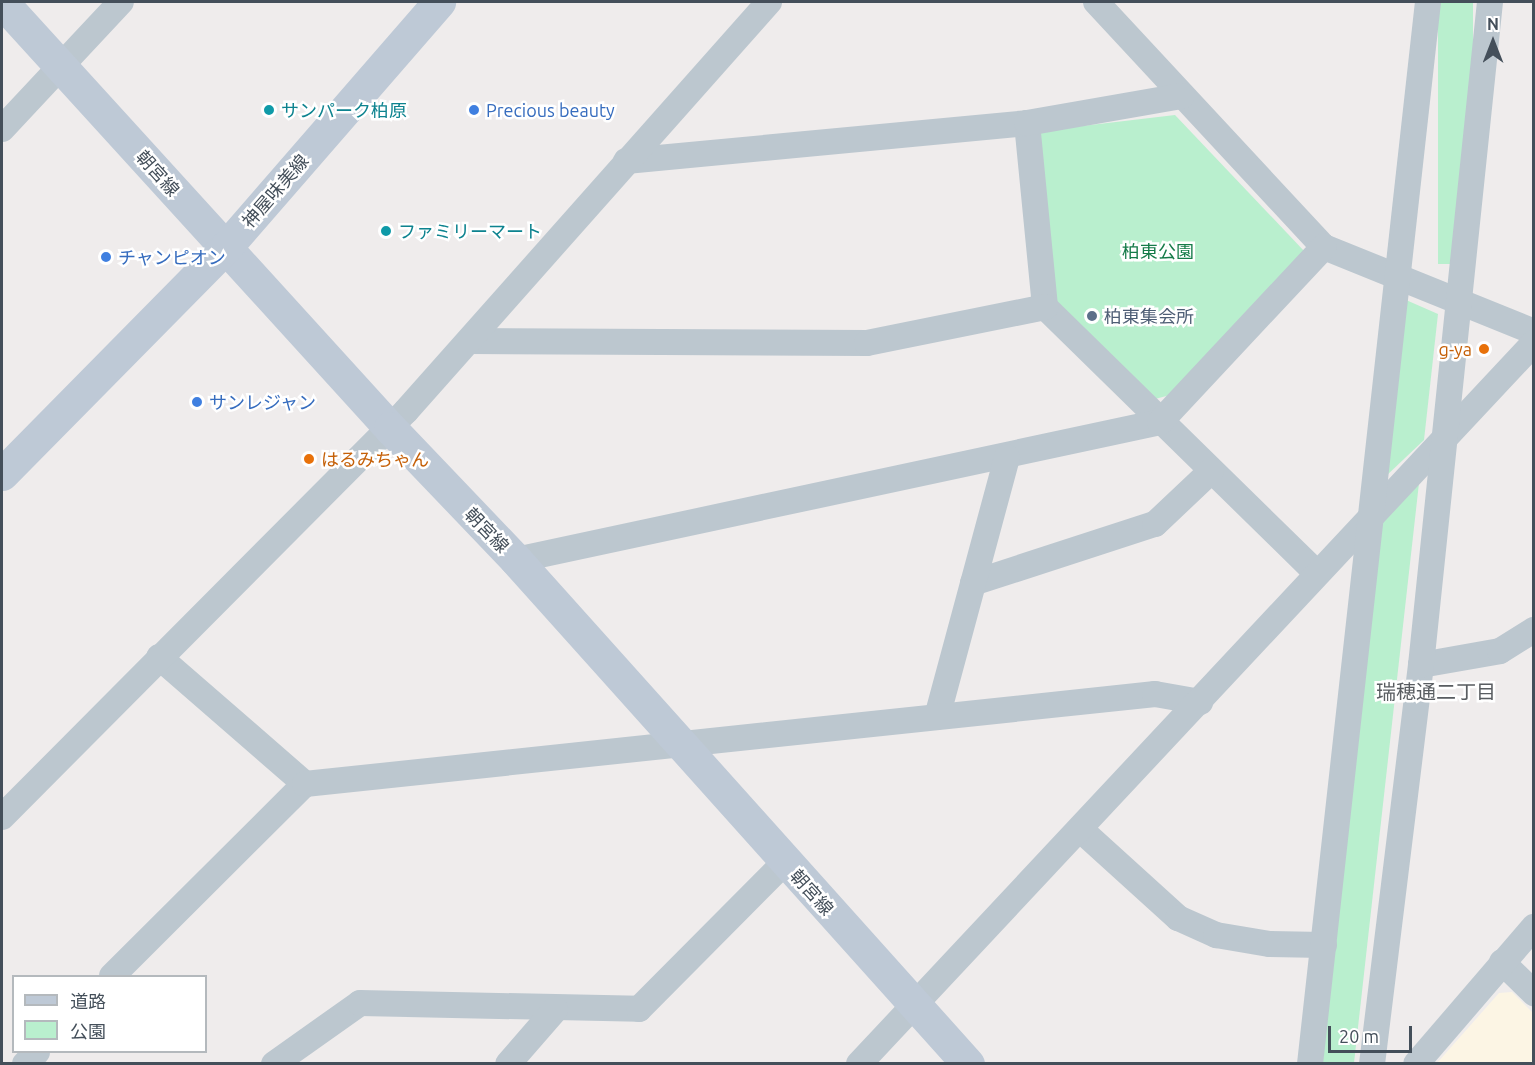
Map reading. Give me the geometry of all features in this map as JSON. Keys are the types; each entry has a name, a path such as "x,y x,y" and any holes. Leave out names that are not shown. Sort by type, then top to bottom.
{"street":[{"name":"朝宮線","path":"2,2 390,428 516,560 968,1064"},
{"path":"2,129 121,2"},
{"name":"神屋味美線","path":"2,474 226,247 439,2"},
{"path":"2,817 159,657 390,428 470,341 626,161 769,2"},
{"path":"1096,2 1324,247 1533,332"},
{"path":"1310,1064 1428,2"},
{"path":"1372,1064 1421,664 1490,2"},
{"path":"626,161 1027,123 1182,96"},
{"path":"1027,123 1045,307 1160,422 1317,573"},
{"path":"516,560 1007,457 1160,422 1324,247"},
{"path":"470,341 867,343 1045,307"},
{"path":"859,1064 1081,830 1317,573 1533,343"},
{"path":"937,717 1007,457"},
{"path":"973,583 1155,525 1211,471"},
{"path":"1421,664 1500,651 1533,630"},
{"path":"159,657 305,784"},
{"path":"113,975 305,784 682,747 1155,694 1200,702"},
{"path":"1081,830 1178,918 1216,935 1270,944 1324,945"},
{"path":"274,1064 360,1003 555,1010 639,1010 785,862"},
{"path":"1416,1064 1533,927"},
{"path":"1502,962 1533,993"},
{"path":"508,1064 555,1010"},
{"path":"25,1064 36,1053"}],"shaded area":[{"path":"1512,992 1533,1013 1533,1063 1437,1063 1499,993"}],"green space":[{"path":"1438,2 1473,2 1473,264 1438,264"},
{"name":"柏東公園","path":"1175,115 1305,252 1174,394 1155,399 1056,301 1040,131"},
{"path":"1406,300 1438,314 1424,440 1385,477"},
{"path":"1419,483 1354,1063 1321,1064 1378,524"}],"place":[{"name":"サンパーク柏原","path":"269,110"},
{"name":"Precious beauty","path":"474,110"},
{"name":"ファミリーマート","path":"386,231"},
{"name":"チャンピオン","path":"106,257"},
{"name":"柏東集会所","path":"1092,316"},
{"name":"g-ya","path":"1484,349"},
{"name":"サンレジャン","path":"197,402"},
{"name":"はるみちゃん","path":"309,459"}],"district":[{"name":"瑞穂通二丁目","path":"1436,691"}]}
